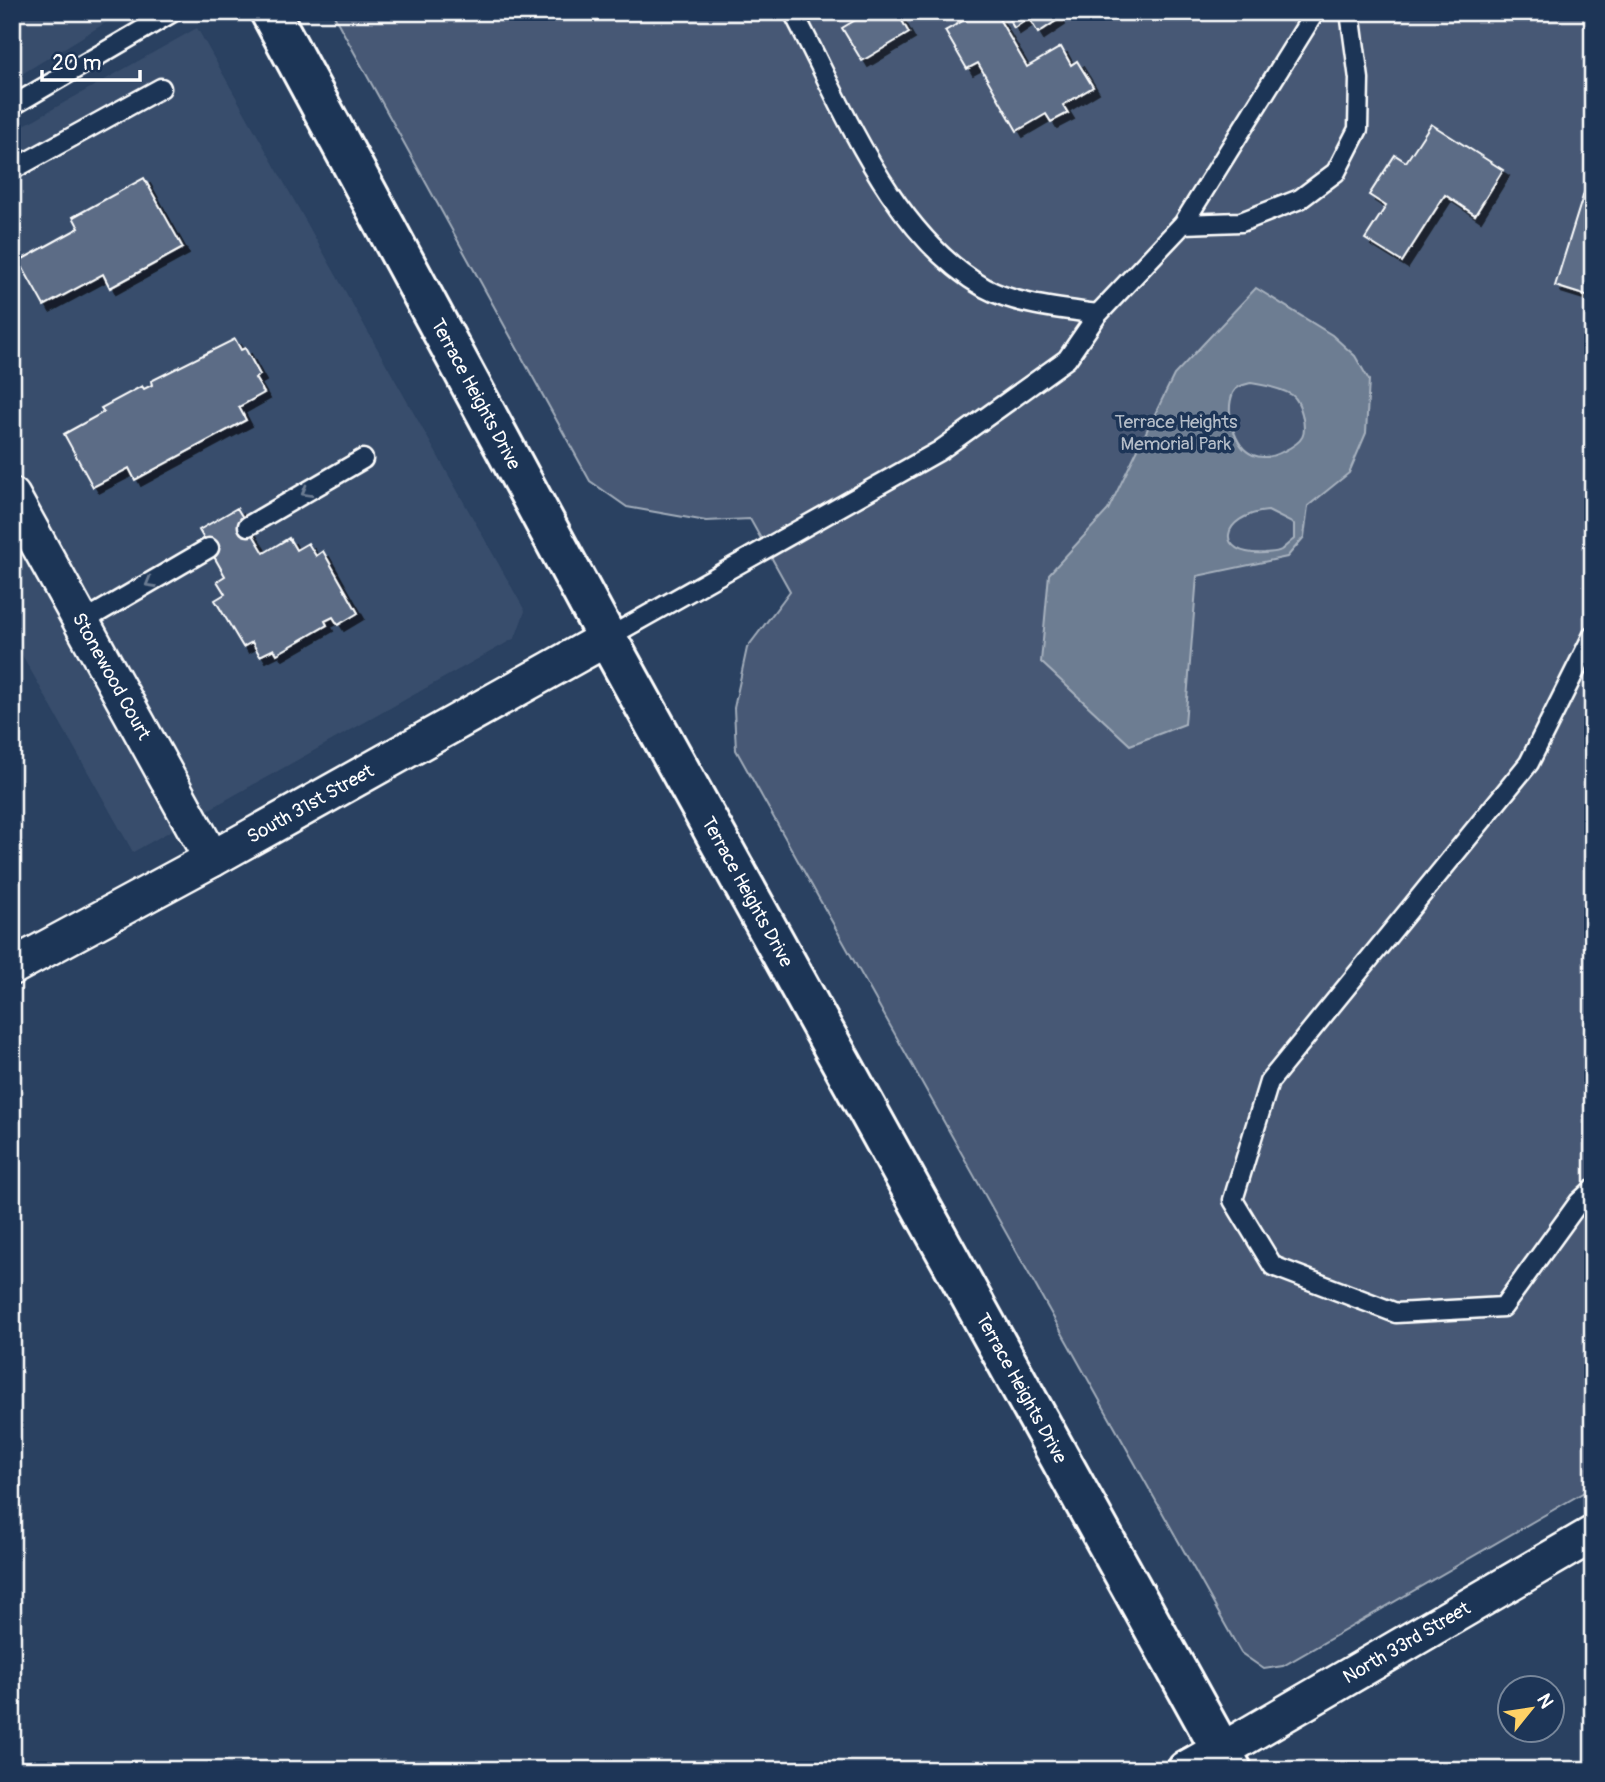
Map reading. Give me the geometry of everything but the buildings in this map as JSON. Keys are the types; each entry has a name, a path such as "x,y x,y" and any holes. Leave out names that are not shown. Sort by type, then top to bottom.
{"main road":[{"name":"Terrace Heights Drive","path":"270,12 607,638 1227,1760"},
{"path":"1187,1770 1227,1760"}],"street":[{"name":"Stonewood Court","path":"12,496 212,859"},
{"name":"South 31st Street","path":"12,967 212,859 607,638"},
{"name":"North 33rd Street","path":"1227,1760 1593,1534"}],"lane":[{"path":"12,106 173,12"},
{"path":"793,12 859,142 901,211 935,250 986,288 1034,304 1098,314"},
{"path":"607,638 939,451 1067,359 1098,314 1183,225 1314,12"},
{"path":"1183,225 1241,222 1300,199 1336,172 1358,129 1359,79 1350,12"},
{"path":"12,170 161,88"},
{"path":"248,526 363,459"},
{"path":"82,622 209,548"},
{"path":"1593,635 1529,763 1269,1083 1233,1200 1273,1266 1396,1313 1503,1307 1579,1202 1593,1189"}],"shaded area":[{"path":"12,12 123,12 12,80"},
{"path":"197,28 525,611 515,638 133,852 12,637 12,132"},
{"path":"1256,288 1332,335 1355,356 1369,380 1366,433 1349,473 1308,506 1304,537 1287,557 1197,576 1185,724 1130,745 1041,662 1049,574 1108,510 1174,375","holes":["1251,383 1288,393 1297,401 1304,432 1296,444 1265,457 1253,455 1241,445 1233,428 1231,401 1238,387","1268,511 1294,524 1294,539 1283,549 1265,553 1248,552 1230,542 1232,527 1240,520"]}],"green space":[{"name":"Terrace Heights Memorial Park","path":"332,12 1593,12 1593,1487 1283,1666 1264,1669 1241,1653 736,750 734,708 747,648 790,591 750,519 706,521 627,507 590,481"}]}
